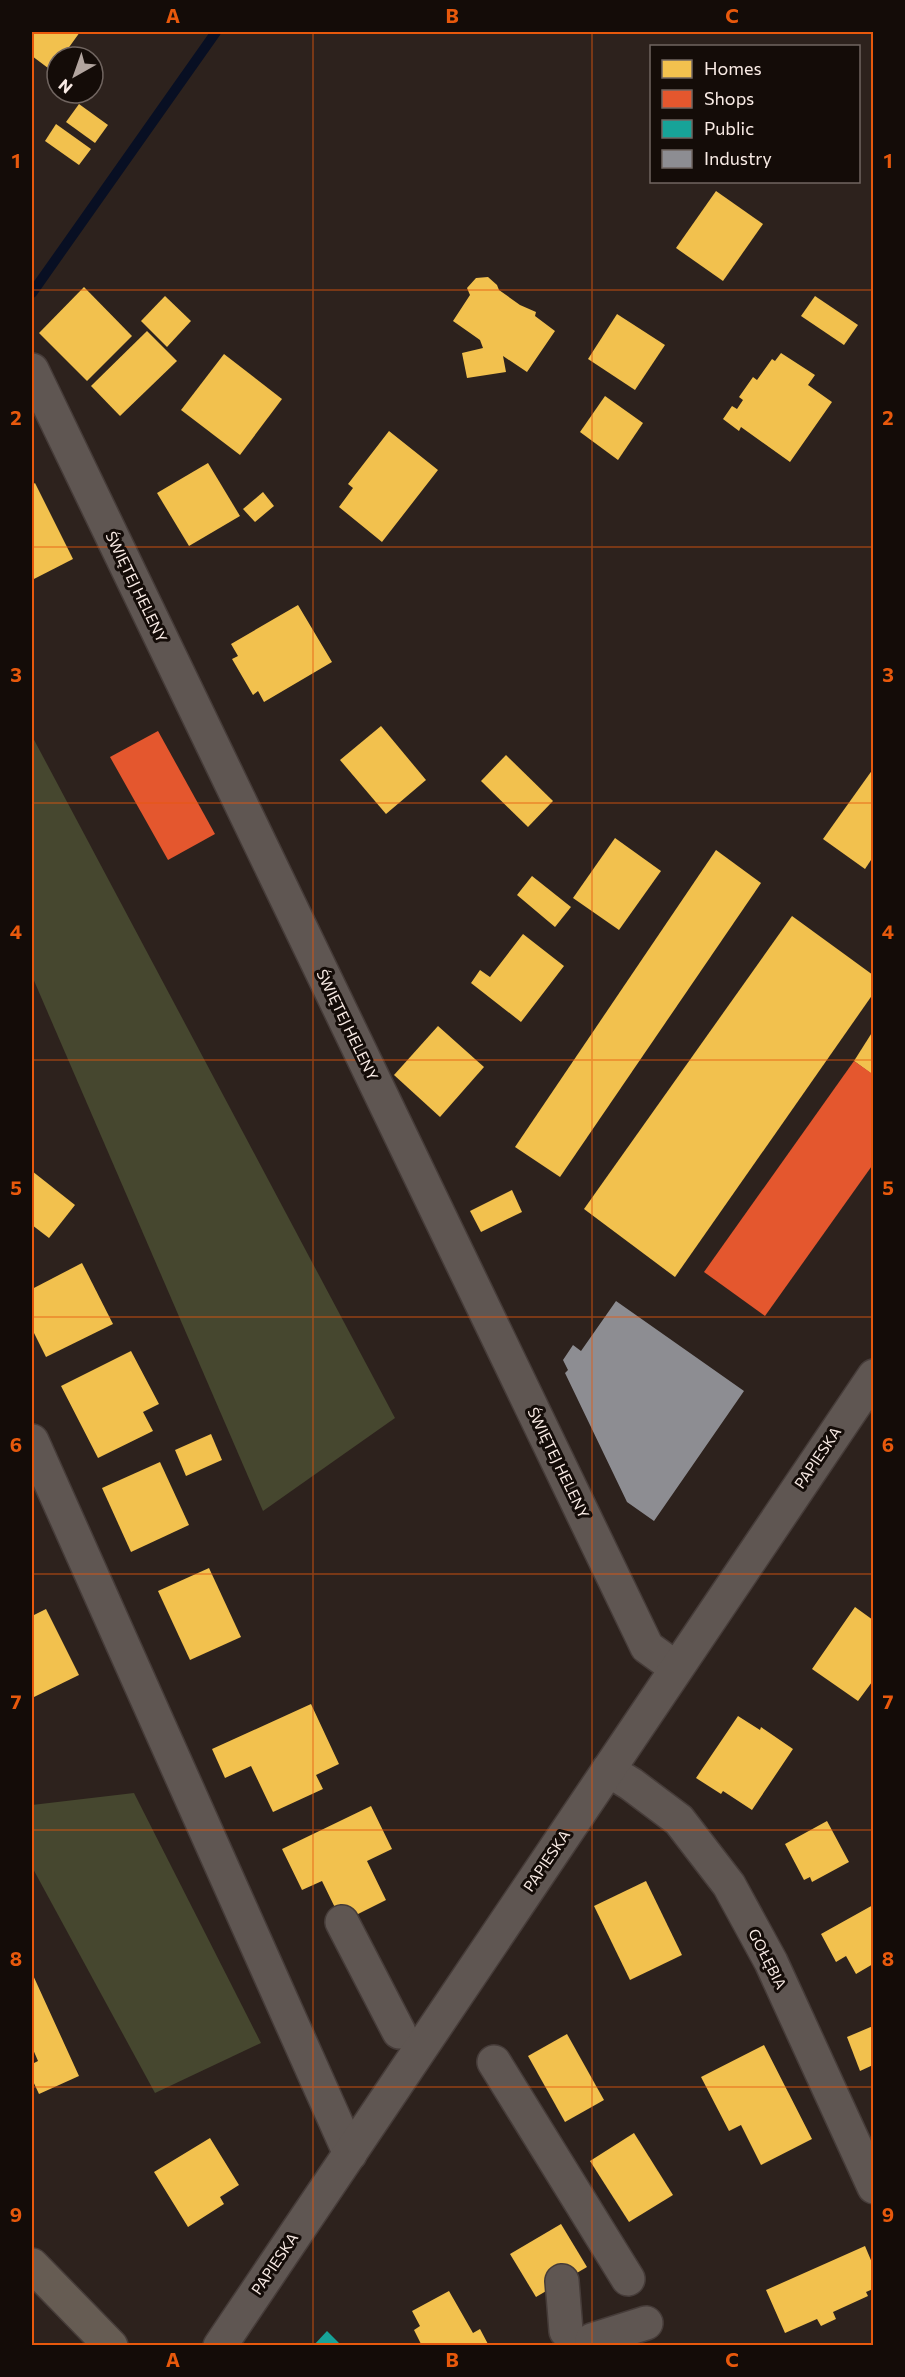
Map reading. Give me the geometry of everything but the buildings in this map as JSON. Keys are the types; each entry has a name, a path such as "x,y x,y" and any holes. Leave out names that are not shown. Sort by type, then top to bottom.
{"main road":[{"path":"32,2265 111,2346"}],"street":[{"name":"ŚWIĘTEJ HELENY","path":"33,373 647,1647 676,1668"},
{"name":"PAPIESKA","path":"220,2346 873,1376"},
{"path":"32,1441 350,2154"},
{"name":"GOŁĘBIA","path":"608,1770 679,1820 729,1885 771,1962 873,2187"},
{"path":"342,1922 399,2032"},
{"path":"494,2062 628,2279"},
{"path":"562,2282 579,2335 646,2323"}],"green space":[{"path":"32,736 395,1418 263,1511 32,976"},
{"path":"134,1793 261,2043 155,2093 32,1867 32,1805"}],"waterway":[{"path":"32,293 216,32"}]}
